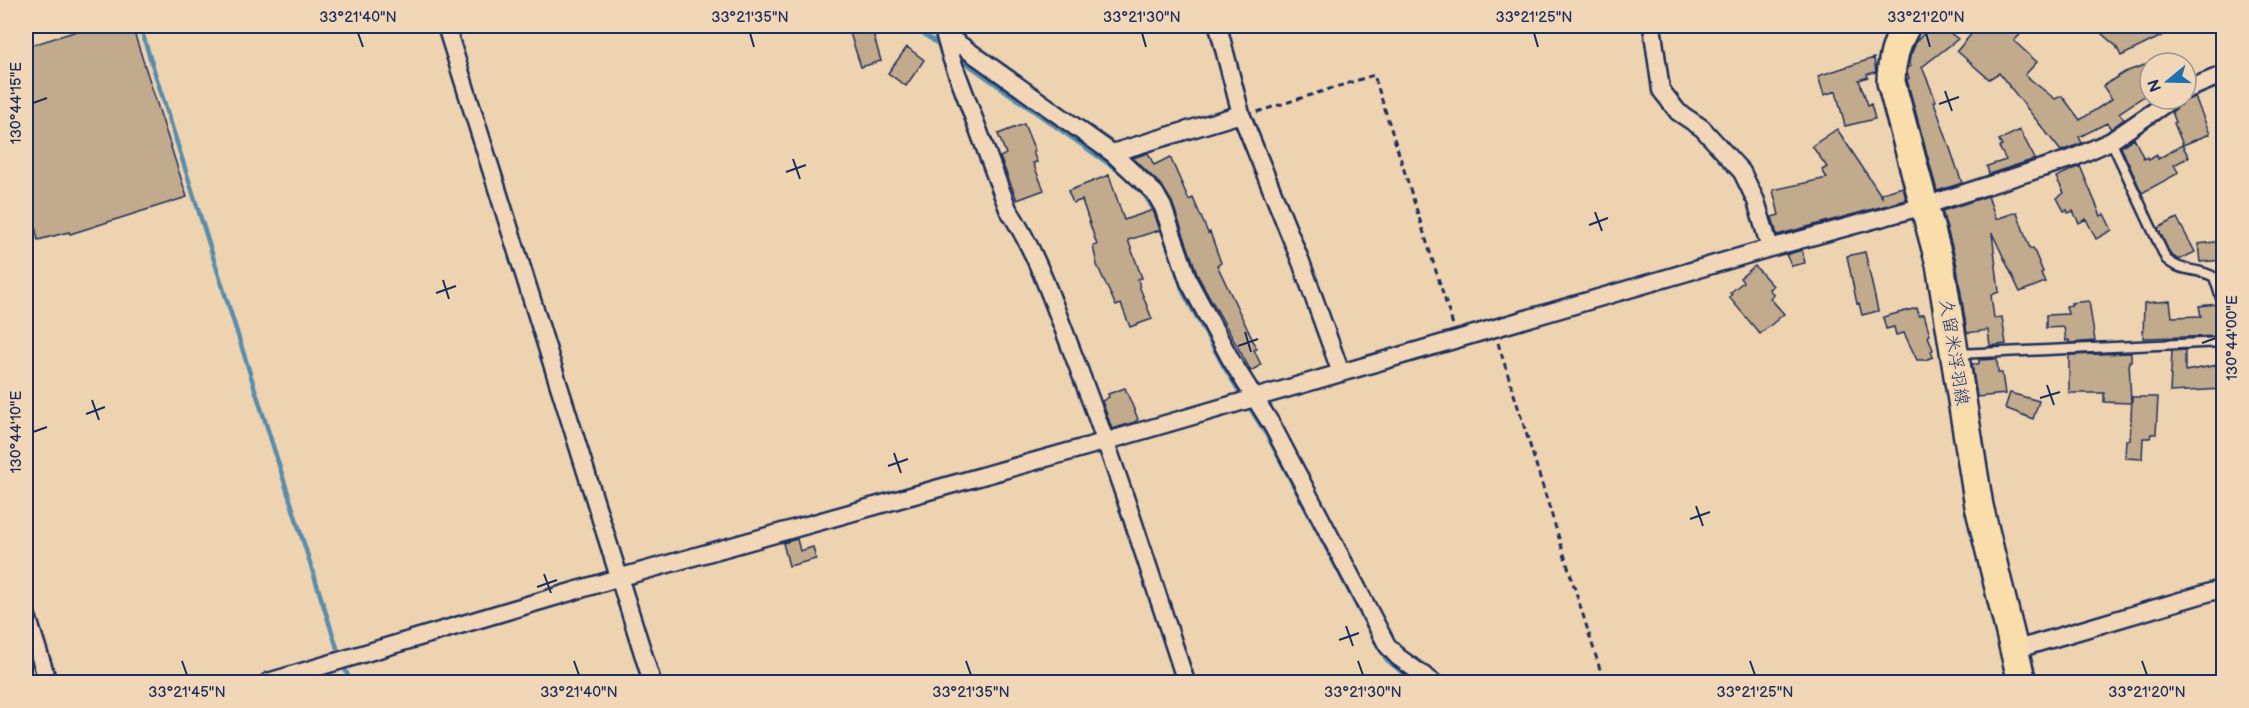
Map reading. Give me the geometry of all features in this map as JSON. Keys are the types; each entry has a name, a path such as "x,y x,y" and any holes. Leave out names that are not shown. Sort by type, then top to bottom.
{"main road":[{"name":"久留米浮羽線","path":"1906,26 1891,63 1891,82 1940,264 1979,506 2022,682"}],"street":[{"path":"446,26 652,682"},
{"path":"1218,26 1241,114 1301,262 1341,373"},
{"path":"1652,26 1661,90 1678,112 1702,128 1742,172 1756,201 1770,248"},
{"path":"944,34 1008,209 1021,229 1051,296 1107,441 1186,682"},
{"path":"944,34 1112,153 1155,193 1163,207 1190,282 1231,360 1248,400 1273,427 1387,645 1398,657 1433,682"},
{"path":"2198,85 2223,74"},
{"path":"268,682 618,578 1107,441 1770,248 1924,206 2073,158 2111,141 2155,111"},
{"path":"1112,153 1241,114"},
{"path":"2014,651 2223,588"},
{"path":"26,613 48,682"}],"lane":[{"path":"2111,141 2166,259 2175,268 2204,271 2214,277 2223,307"},
{"path":"1953,354 2223,342"}],"path":[{"path":"1241,114 1251,114 1374,75 1458,339"},
{"path":"1493,329 1604,682"}],"building":[{"path":"93,26 132,26 187,197 70,234 69,232 38,240 26,186 26,47"},
{"path":"871,26 881,61 861,67 850,33"},
{"path":"1933,26 1941,26 1958,39 1922,67 1936,101 1934,102 1962,183 1937,191 1907,80 1909,78 1908,67 1911,66 1910,57 1917,40"},
{"path":"1978,26 2028,26 2014,41 2037,62 2025,75 2055,99 2062,96 2080,120 2112,99 2103,86 2125,72 2138,67 2138,100 2119,113 2124,119 2111,129 2107,123 2079,137 2082,143 2061,151 1999,73 1989,79 1957,51"},
{"path":"2100,26 2131,26 2135,31 2147,26 2182,26 2121,56 2116,46 2102,34 2104,32"},
{"path":"907,47 924,60 906,86 888,73"},
{"path":"1874,58 1876,72 1867,74 1868,77 1859,80 1868,105 1871,104 1875,119 1845,126 1836,91 1824,95 1818,76"},
{"path":"2198,104 2210,134 2183,145 2172,112 2198,111"},
{"path":"1024,124 1035,151 1033,152 1037,162 1033,163 1044,190 1017,200 1000,157 1006,154 998,134"},
{"path":"1837,129 1882,197 1882,193 1903,187 1906,200 1777,235 1772,217 1779,215 1773,190 1827,178 1822,170 1827,167 1812,146"},
{"path":"2020,130 2035,159 1989,174 1987,166 2006,160 1999,147 2002,146 1999,140"},
{"path":"2134,138 2144,159 2148,157 2149,160 2157,155 2158,159 2182,145 2189,157 2174,165 2178,172 2175,175 2142,193 2121,147"},
{"path":"1148,153 1154,165 1170,157 1189,200 1193,198 1208,233 1210,232 1221,263 1217,265 1257,349 1254,350 1261,365 1251,371 1198,276 1172,202 1162,186 1133,158"},
{"path":"2080,166 2101,216 2104,214 2112,230 2096,239 2086,219 2079,223 2073,211 2068,213 2067,210 2064,211 2057,198 2064,193 2056,177"},
{"path":"1109,175 1124,220 1153,210 1160,230 1128,240 1142,278 1138,279 1140,288 1152,319 1130,327 1121,304 1116,306 1097,265 1093,246 1097,245 1082,200 1073,203 1068,191"},
{"path":"1988,196 1996,219 2017,212 2030,249 2033,248 2043,272 2041,273 2045,282 2020,292 1992,233 1999,292 1991,295 1994,318 2002,317 2006,344 1990,346 1988,330 1967,333 1956,261 1942,211"},
{"path":"2177,218 2195,252 2179,260 2170,254 2158,228"},
{"path":"2223,241 2223,260 2200,262 2198,244"},
{"path":"1802,250 1805,263 1792,266 1786,255"},
{"path":"1865,252 1878,311 1862,315 1859,303 1857,304 1847,256"},
{"path":"1755,266 1773,286 1769,289 1774,295 1770,298 1784,314 1760,334 1729,297 1732,295 1730,293 1743,282 1740,278"},
{"path":"2089,301 2095,341 2069,343 2069,340 2066,341 2064,327 2046,328 2046,315 2068,314 2066,306 2072,305 2071,303"},
{"path":"2170,301 2172,317 2201,316 2199,306 2216,304 2220,312 2223,336 2143,338 2144,303"},
{"path":"1917,308 1919,316 1924,314 1933,350 1931,351 1933,357 1925,360 1917,360 1904,333 1896,335 1894,327 1886,329 1883,317"},
{"path":"2185,350 2185,371 2223,364 2223,389 2170,392 2172,351"},
{"path":"2131,353 2131,361 2129,361 2131,403 2104,402 2104,393 2069,393 2069,355"},
{"path":"1997,359 1998,373 2002,373 2005,394 1977,397 1972,364 1979,364 1979,360"},
{"path":"1125,388 1138,419 1112,429 1102,401 1109,397 1108,394"},
{"path":"2010,393 2039,401 2033,419 2005,408"},
{"path":"2132,397 2158,397 2156,434 2151,434 2150,438 2143,438 2142,459 2125,458 2126,440 2130,440"},
{"path":"797,539 800,551 813,547 816,559 789,566 783,543"}],"waterway":[{"path":"140,26 337,648"},
{"path":"912,26 944,48"},
{"path":"956,56 1123,174"},
{"path":"1136,186 1157,215 1184,294 1224,367 1268,437 1375,641 1387,660 1414,682"},
{"path":"346,671 350,682"}]}
